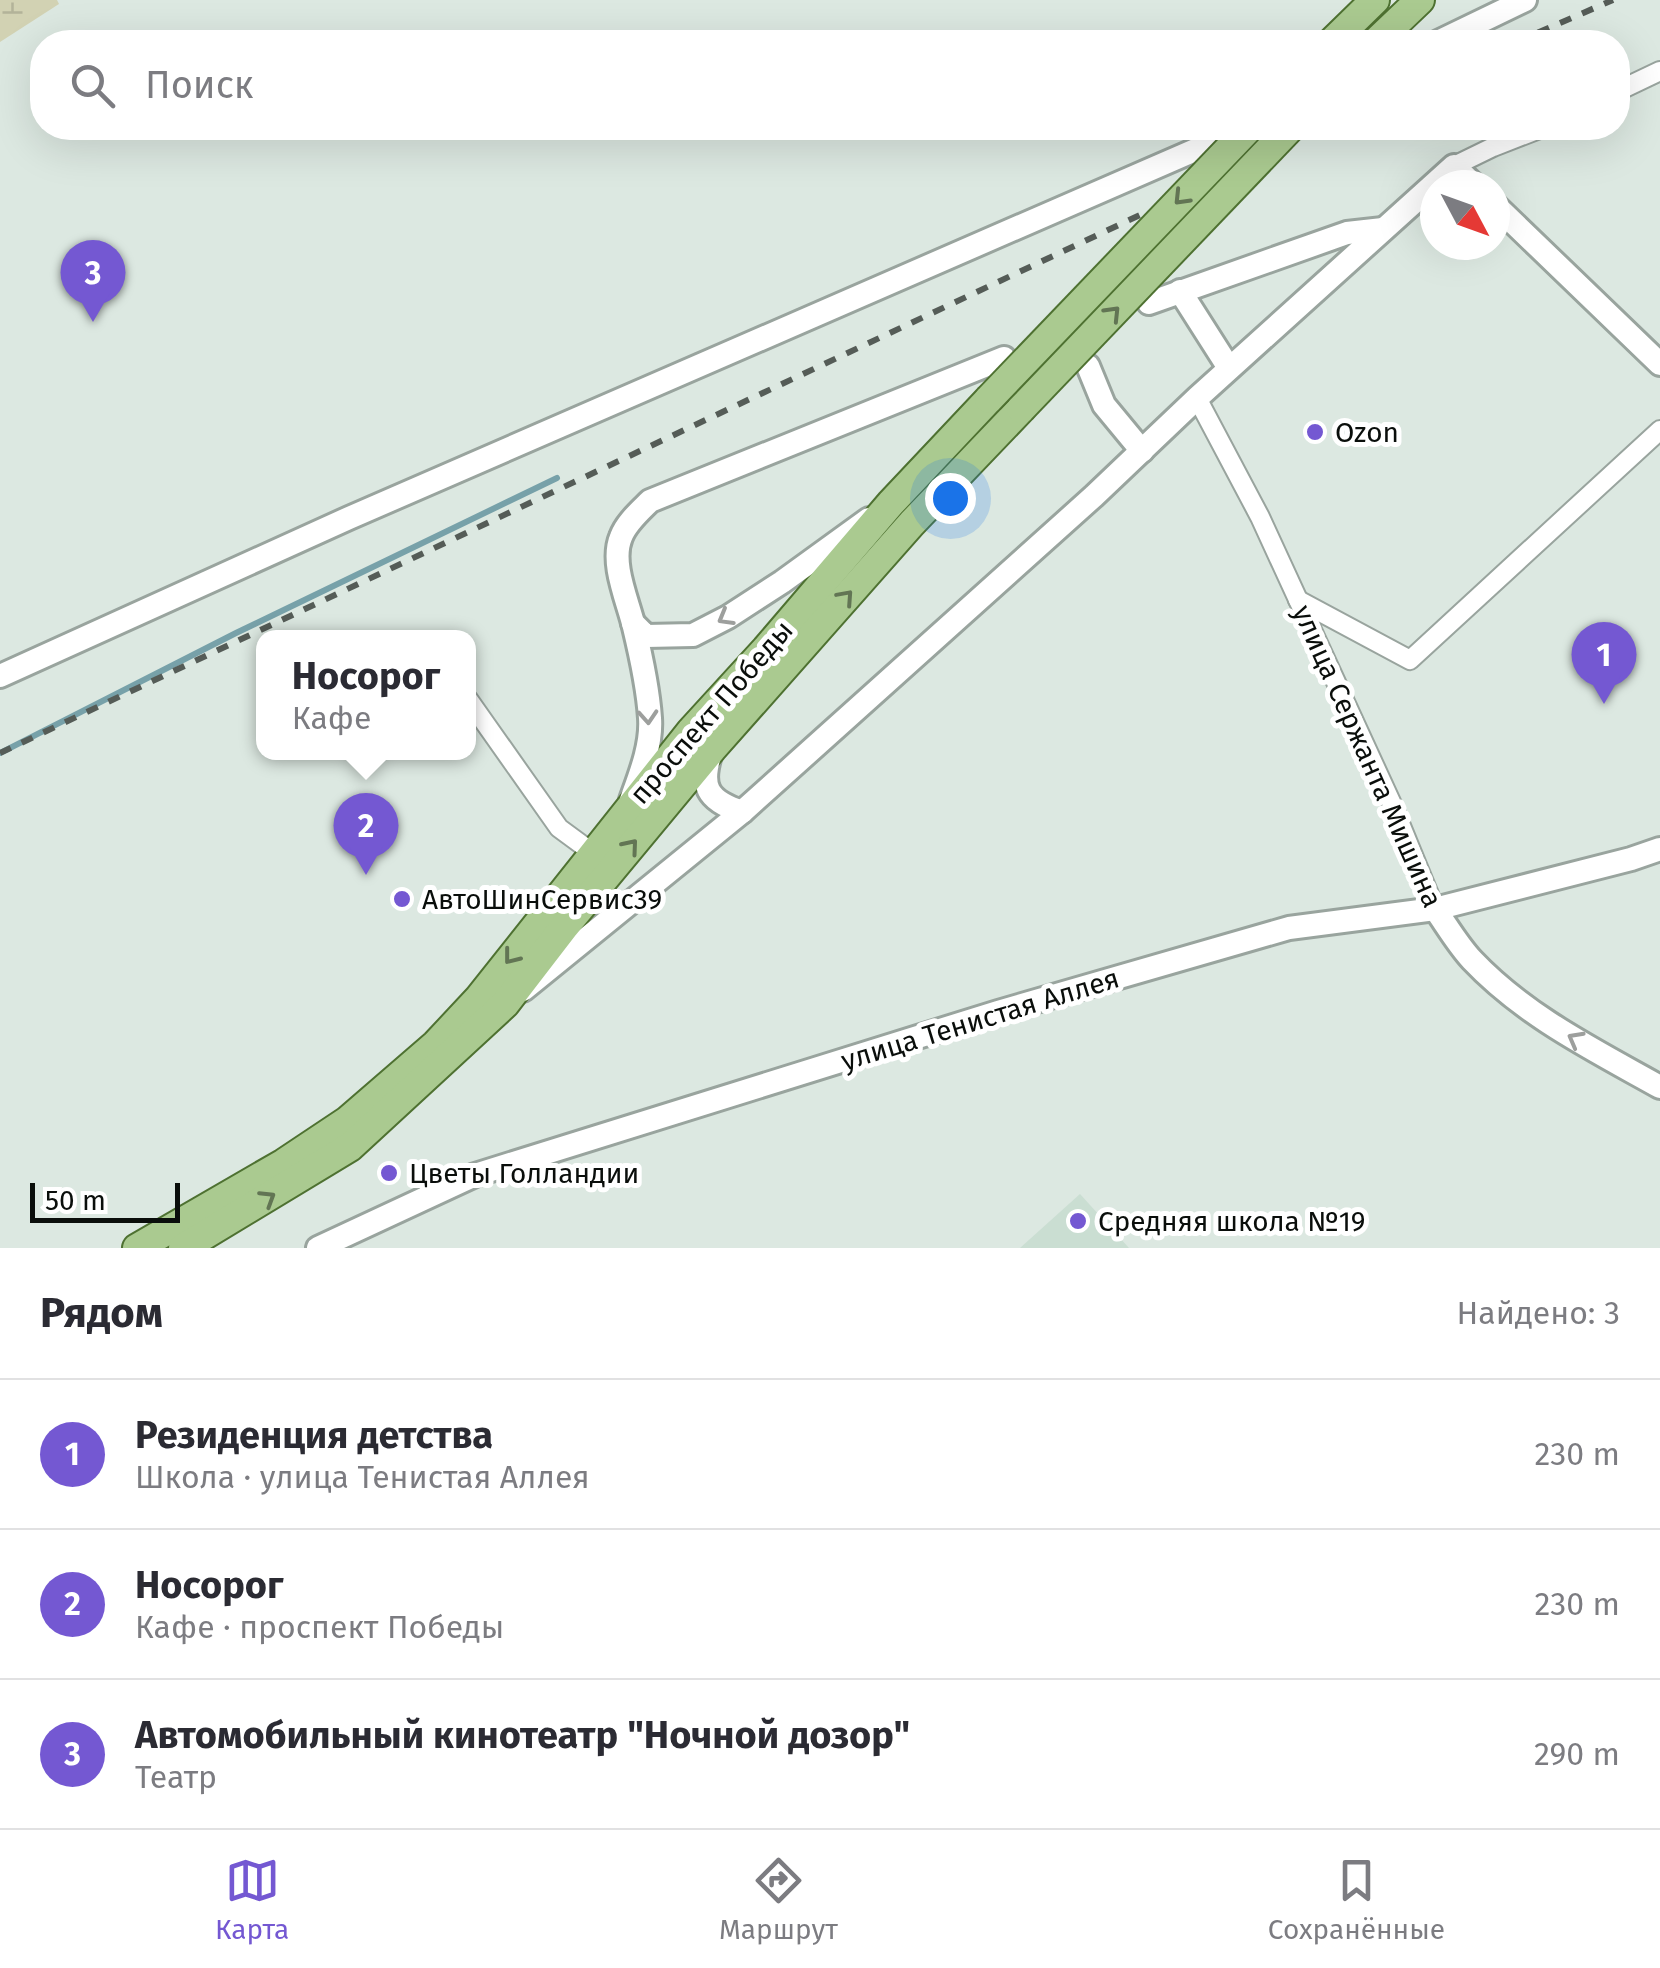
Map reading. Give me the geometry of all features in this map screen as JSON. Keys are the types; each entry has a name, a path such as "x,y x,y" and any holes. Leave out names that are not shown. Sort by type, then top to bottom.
{"main road":[{"path":"1344,30 1375,0"},
{"path":"1389,30 1420,0"},
{"name":"проспект Победы","path":"218,1228 284,1163 347,1121 424,1054 479,998 691,731 891,503 1238,140"},
{"name":"проспект Победы","path":"136,1248 181,1243 218,1228 350,1147 505,1004 712,749 912,523 1279,140"}],"street":[{"path":"1463,30 1525,0"},
{"path":"1630,85 1660,70"},
{"path":"505,1004 742,812 1454,166 1510,140"},
{"path":"0,676 349,518 1209,144"},
{"path":"1454,166 1458,170"},
{"path":"1510,219 1660,364"},
{"path":"1149,302 1347,234 1383,229"},
{"path":"1180,291 1229,368"},
{"path":"628,808 650,737 633,623 618,566 620,538 632,518 650,501 1004,358"},
{"path":"1088,366 1104,405 1142,451"},
{"name":"улица Сержанта Мишина","path":"1197,398 1260,517 1436,909 1470,958 1514,998 1557,1028 1660,1087"},
{"path":"1298,600 1410,660 1660,430"},
{"path":"633,623 646,636 693,636 782,582 891,503"},
{"path":"476,709 559,828 593,853"},
{"path":"712,749 704,773 708,792 725,806 742,812"},
{"name":"улица Тенистая Аллея","path":"318,1248 475,1176 998,1012 1289,928 1436,909 1660,848"}],"shaded area":[{"name":"Средняя школа №19","path":"1080,1194 1129,1248 1020,1248"}],"green space":[{"path":"0,0 57,0 59,4 0,42"}],"waterway":[{"path":"0,753 236,633 557,478"}],"railway":[{"path":"1544,30 1613,0"},
{"path":"261,630 1142,214"},
{"path":"0,753 256,632"}],"place":[{"name":"Автомобильный кинотеатр \"Ночной дозор\"","path":"93,322"},
{"name":"Ozon","path":"1315,432"},
{"name":"Резиденция детства","path":"1604,704"},
{"name":"Носорог","path":"366,875"},
{"name":"АвтоШинСервис39","path":"402,899"},
{"name":"Цветы Голландии","path":"389,1173"},
{"name":"Средняя школа №19","path":"1078,1221"}]}
